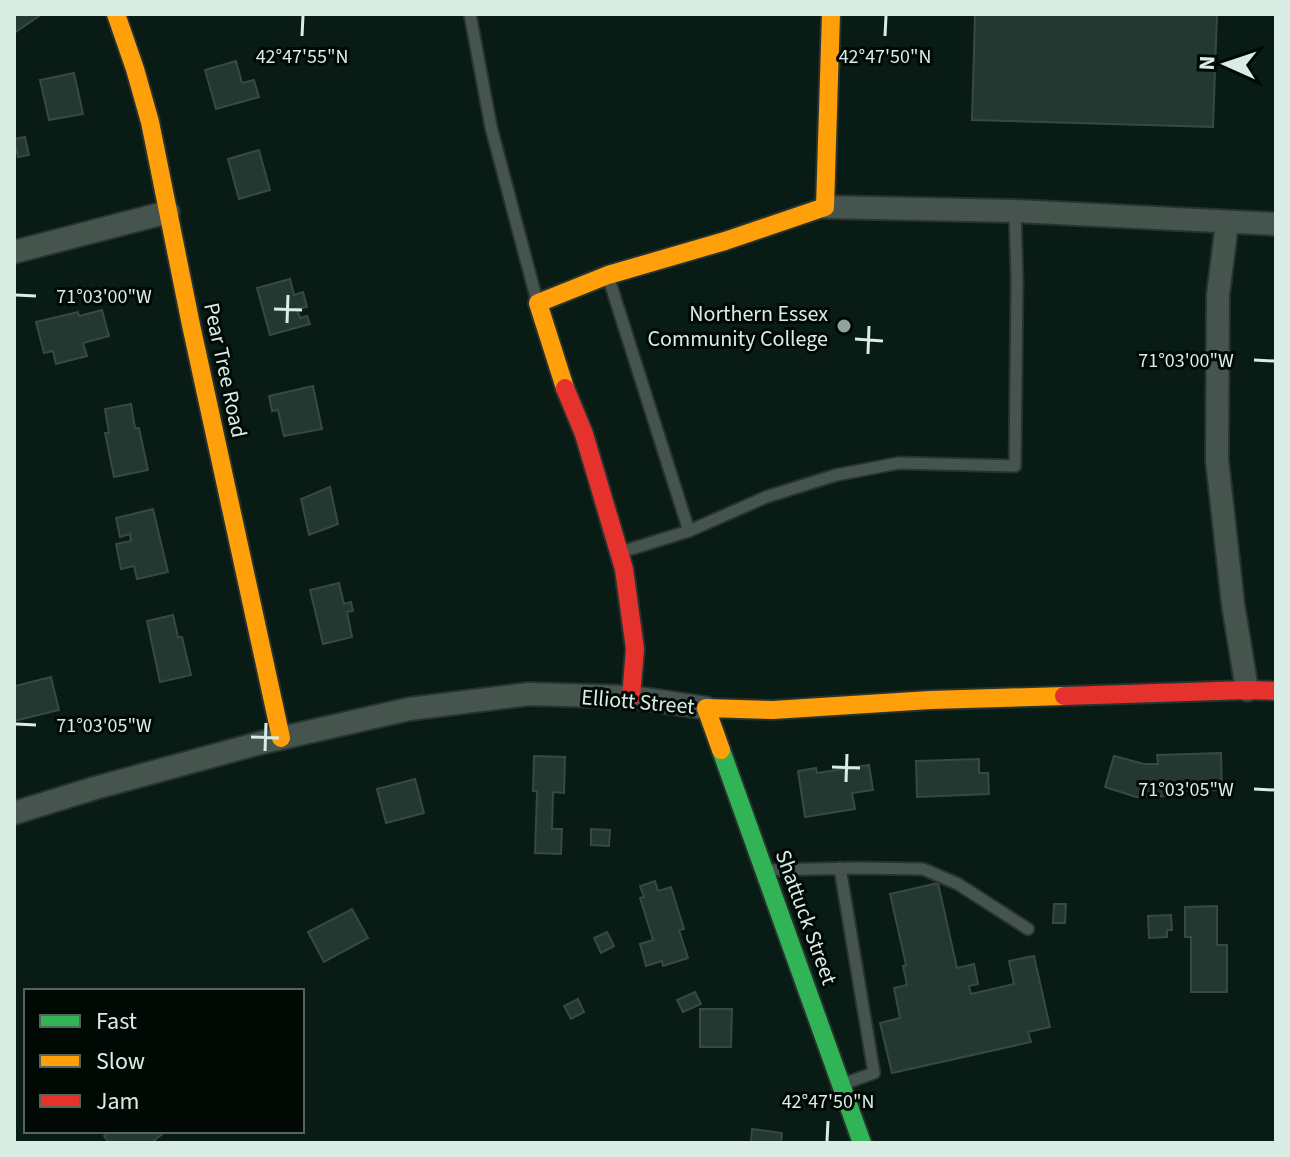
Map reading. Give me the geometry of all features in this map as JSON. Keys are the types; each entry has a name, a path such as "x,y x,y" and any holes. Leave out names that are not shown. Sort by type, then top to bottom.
{"street":[{"name":"Pear Tree Road","path":"116,14 150,122 281,738"},
{"path":"825,207 831,14"},
{"path":"631,697 635,649 624,569 584,434 567,393 538,303 608,275 725,241 825,207 1015,211 1276,224"},
{"path":"14,252 168,212"},
{"path":"1227,223 1218,295 1217,460 1233,604 1247,690"},
{"name":"Elliott Street","path":"14,813 281,738 409,709 529,694 631,697 706,708 773,710 930,700 1276,691"},
{"name":"Shattuck Street","path":"706,708 862,1143"}],"lane":[{"path":"470,14 491,127 538,303"},
{"path":"619,552 689,531 766,497 852,472 899,463 1015,466 1015,211"},
{"path":"608,275 689,531"},
{"path":"840,868 874,1073 841,1085"},
{"path":"765,870 923,869 958,884 1028,929"}],"building":[{"path":"14,14 42,14 14,33"},
{"path":"975,14 1217,14 1213,127 972,120"},
{"path":"236,61 242,83 254,80 259,97 216,109 205,70"},
{"path":"74,73 83,114 49,120 40,80"},
{"path":"25,137 29,155 18,157 14,139"},
{"path":"259,150 270,190 239,199 228,159"},
{"path":"290,279 294,295 303,292 307,307 297,309 300,318 307,316 310,324 270,335 257,288"},
{"path":"102,310 109,336 83,343 87,356 56,364 53,351 44,353 36,322"},
{"path":"313,386 322,429 284,436 278,410 272,411 269,396"},
{"path":"131,404 148,470 114,477 105,433 109,433 105,409"},
{"path":"330,487 338,524 309,535 301,499"},
{"path":"153,509 168,572 137,579 134,566 121,569 116,544 131,541 130,534 120,537 116,518"},
{"path":"339,583 344,604 351,602 353,611 347,612 352,637 323,644 310,590"},
{"path":"173,615 191,675 160,682 147,621"},
{"path":"51,677 59,710 14,721 14,684"},
{"path":"1221,753 1222,790 1177,791 1178,796 1136,797 1105,787 1114,756 1144,764 1158,764 1157,755"},
{"path":"534,756 565,757 564,793 553,792 552,829 562,829 561,854 535,853 537,791 533,791"},
{"path":"979,759 979,773 988,773 989,794 917,797 916,761"},
{"path":"869,765 873,790 852,793 855,809 805,817 798,771 816,768 817,773"},
{"path":"415,779 424,813 386,823 377,789"},
{"path":"591,829 610,830 609,846 591,845"},
{"path":"655,881 658,891 671,887 684,929 679,930 688,958 663,966 662,961 646,966 640,944 653,940 640,898 644,897 640,886"},
{"path":"938,883 957,968 974,964 978,984 969,986 971,994 1014,984 1009,961 1034,956 1050,1027 1028,1032 1031,1042 892,1073 880,1023 900,1018 894,988 907,985 903,966 906,965 890,894"},
{"path":"1054,904 1066,904 1065,923 1053,923"},
{"path":"1217,906 1217,945 1227,945 1227,992 1191,992 1191,937 1185,937 1185,907"},
{"path":"352,909 368,938 324,962 308,932"},
{"path":"1171,915 1172,930 1167,930 1167,937 1149,938 1148,916"},
{"path":"607,932 614,946 601,953 594,938"},
{"path":"695,992 701,1004 683,1012 677,1000"},
{"path":"578,999 584,1012 571,1019 564,1006"},
{"path":"700,1009 732,1009 731,1047 700,1047"},
{"path":"752,1129 782,1133 781,1143 751,1143"},
{"path":"108,1133 164,1133 151,1143 109,1143 104,1136"}],"traffic: fast":[{"path":"721,750 862,1143"}],"traffic: slow":[{"path":"116,14 150,122 281,738"},
{"path":"565,388 538,303 608,275 725,241 825,207 831,14"},
{"path":"721,750 706,708 773,710 930,700 1064,696"}],"traffic: jam":[{"path":"565,388 584,434 624,569 635,649 631,697"},
{"path":"1064,696 1276,691"}],"place":[{"name":"Northern Essex Community College","path":"844,326"}]}
